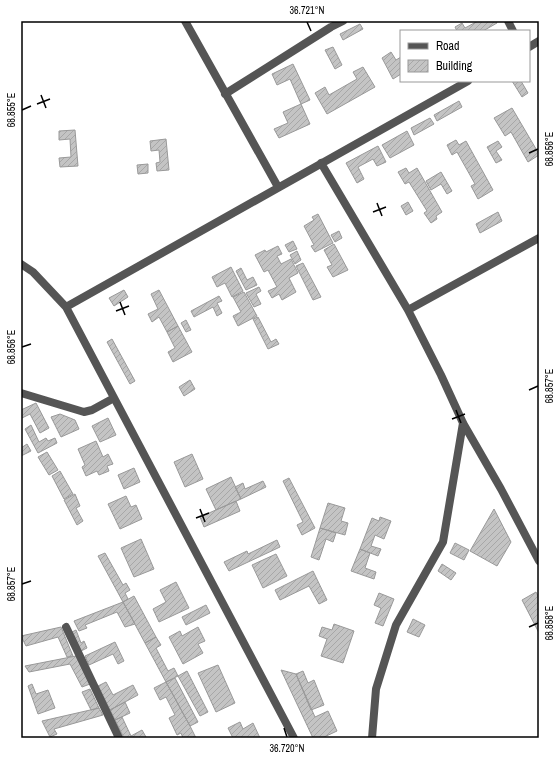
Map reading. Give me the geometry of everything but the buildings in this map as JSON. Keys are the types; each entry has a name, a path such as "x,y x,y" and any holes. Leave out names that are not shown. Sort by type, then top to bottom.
{"street":[{"path":"185,21 278,187"},
{"path":"226,94 330,24 343,21"},
{"path":"508,21 512,30"},
{"path":"530,46 539,41"},
{"path":"66,307 466,82"},
{"path":"321,163 408,310 441,375 463,423 501,489 539,561"},
{"path":"408,310 539,238"},
{"path":"21,264 33,272 66,307 294,738"},
{"path":"21,393 84,412 92,410 114,398"},
{"path":"372,738 376,689 396,625 443,542 463,423"},
{"path":"66,627 119,738"}]}
